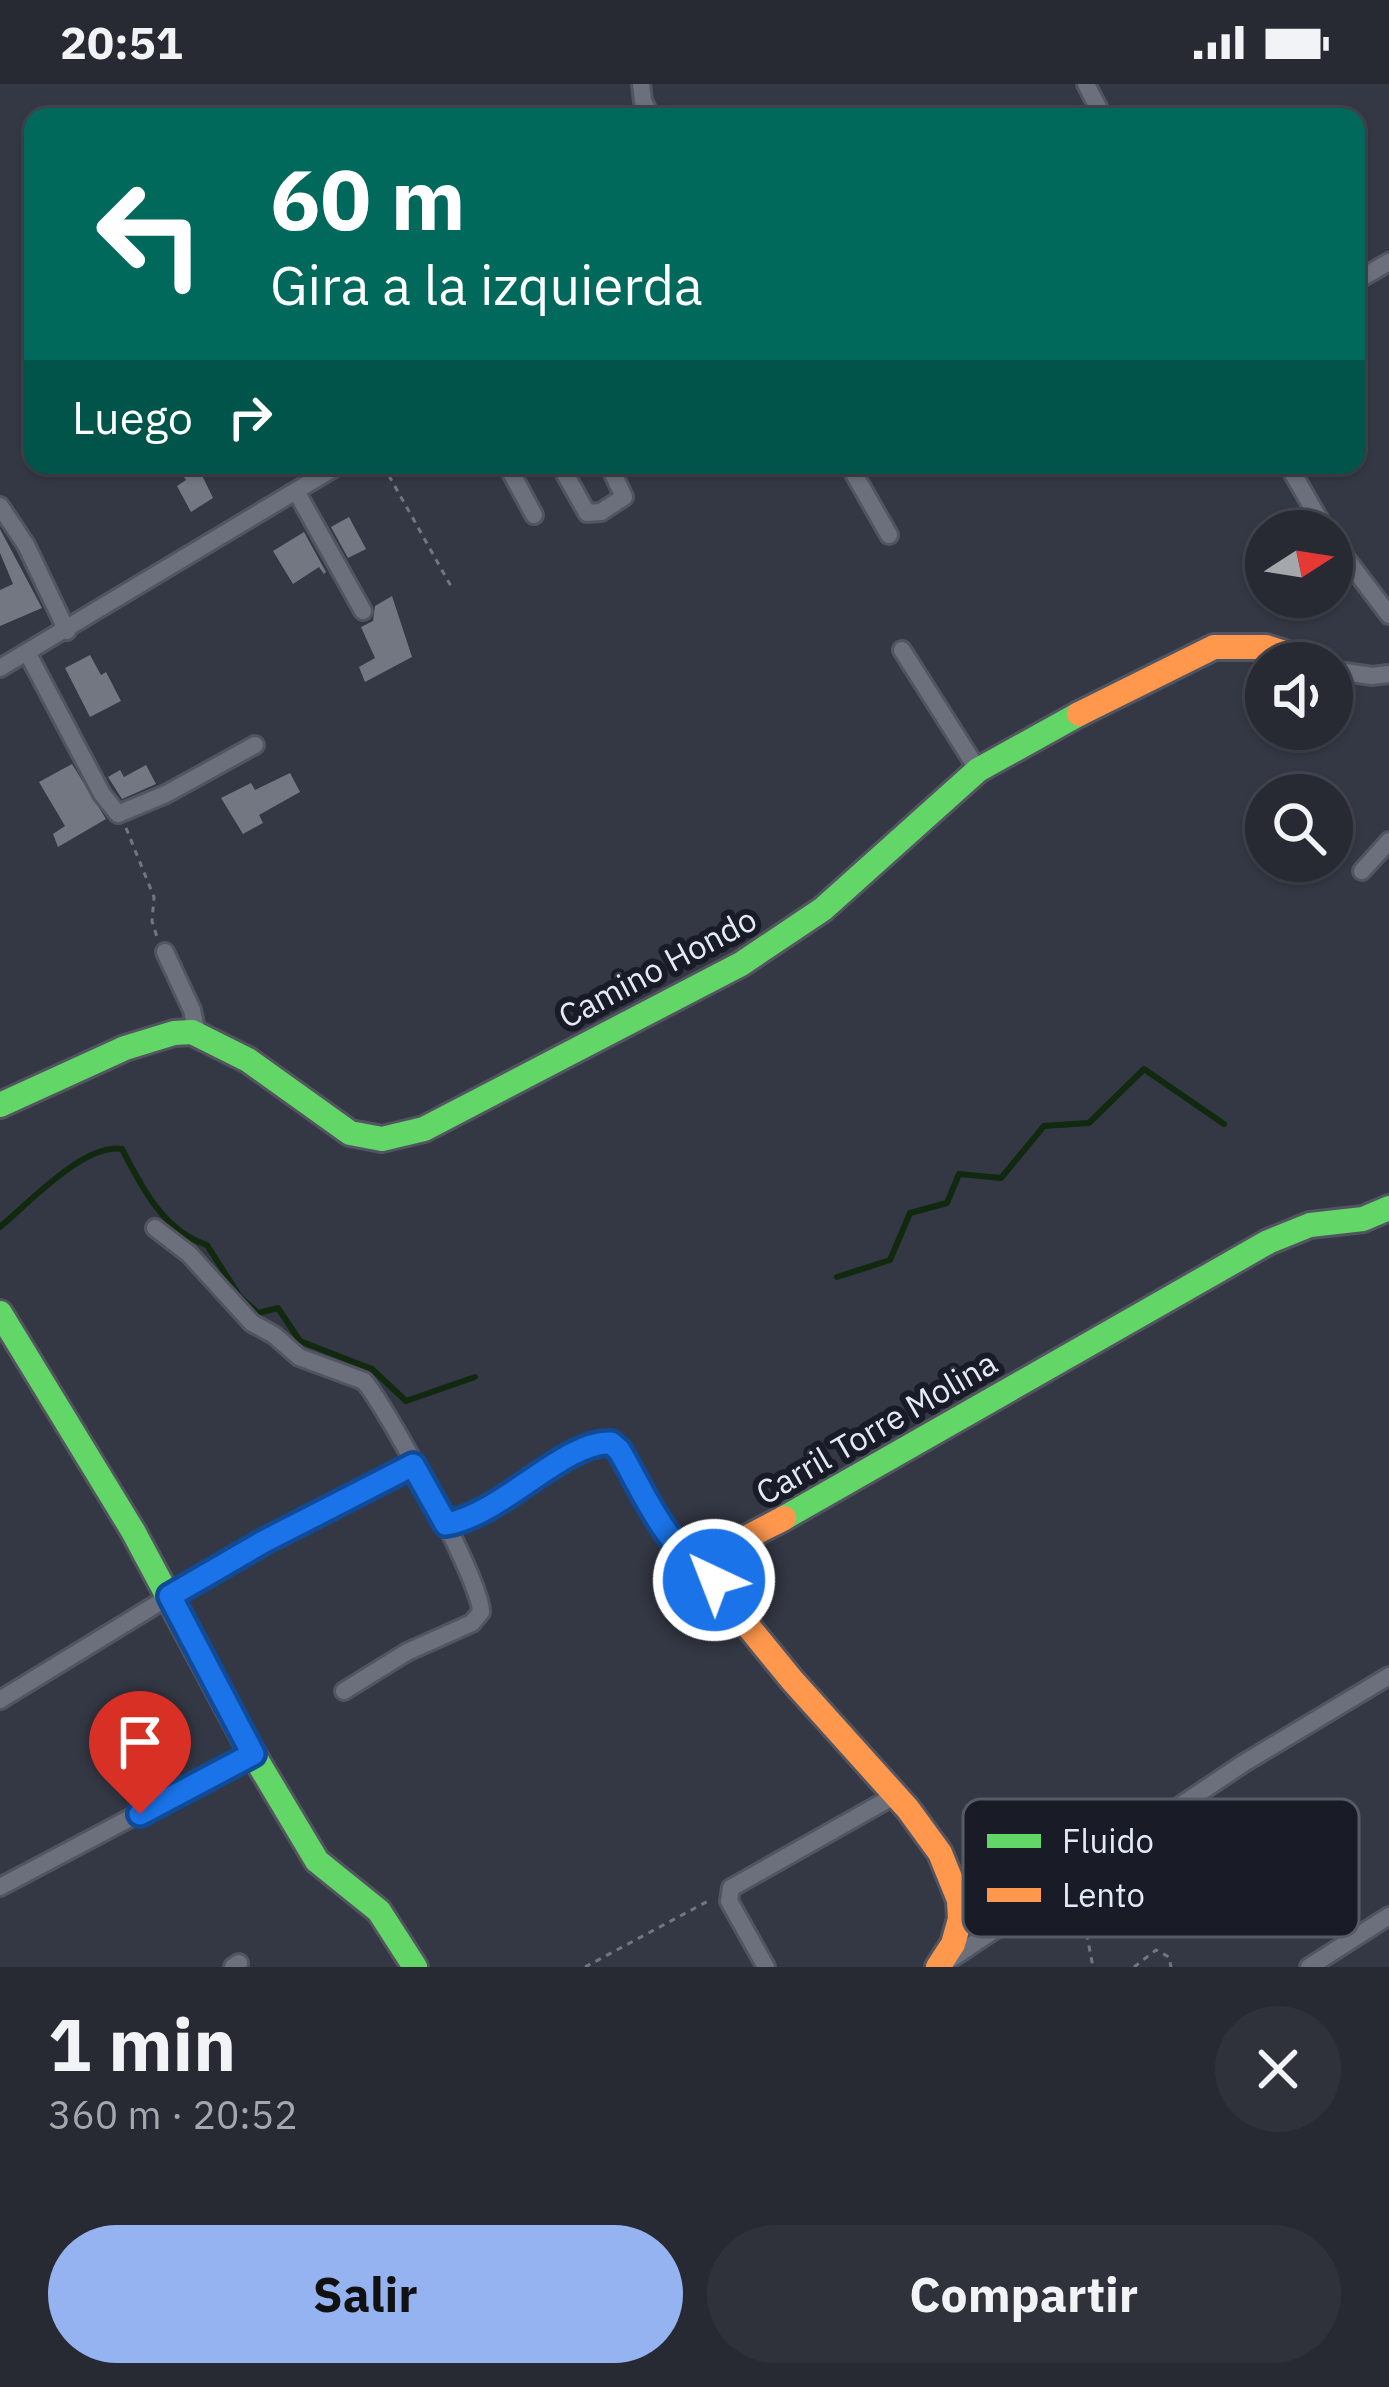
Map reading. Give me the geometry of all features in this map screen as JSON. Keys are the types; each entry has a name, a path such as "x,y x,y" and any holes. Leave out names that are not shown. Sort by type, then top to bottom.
{"street":[{"path":"0,668 323,474"},
{"path":"512,474 534,515"},
{"path":"565,474 586,513 601,512 624,497 613,474"},
{"path":"854,474 889,535"},
{"path":"1293,474 1314,510"},
{"path":"296,491 363,611"},
{"path":"0,506 26,545 67,631"},
{"path":"1353,568 1389,615"},
{"name":"Camino Hondo","path":"197,1033 350,1133 370,1140 435,1126 760,952 824,909 978,770 1036,735 1214,647 1245,643"},
{"path":"902,650 978,770"},
{"path":"28,654 109,806 122,814 255,745"},
{"path":"1353,673 1389,674"},
{"path":"1362,871 1389,841"},
{"path":"0,1105 163,1036 197,1033 192,1010 165,952"},
{"name":"Carril Torre Molina","path":"713,1570 734,1546 1251,1252 1310,1225 1363,1219 1389,1208"},
{"path":"155,1228 189,1253 252,1323 299,1357 364,1381 446,1524 478,1591 482,1607 478,1618 407,1652 344,1691"},
{"path":"0,1312 170,1596 253,1754 317,1861 379,1911 415,1967"},
{"path":"446,1524 474,1517 586,1447 605,1442 619,1450 654,1514 694,1562 713,1570 727,1604 943,1858 955,1884 963,1938 978,1943"},
{"path":"263,1542 413,1465"},
{"path":"0,1700 170,1596"},
{"path":"1190,1799 1389,1676"},
{"path":"0,1887 253,1754"},
{"path":"766,1967 728,1894 894,1796"},
{"path":"1359,1935 1389,1916"},
{"path":"939,1967 959,1934 960,1921"},
{"path":"939,1967 987,1937"},
{"path":"1309,1967 1356,1937"}],"lane":[{"path":"170,1596 263,1542"}],"path":[{"path":"388,474 452,588"},
{"path":"122,814 154,897 152,921 165,952"},
{"path":"585,1967 728,1894"},
{"path":"1087,1937 1093,1967"},
{"path":"1134,1967 1156,1950 1169,1957 1171,1967"}],"building":[{"path":"182,474 201,474 213,498 191,512 177,486 186,480"},
{"path":"349,517 366,549 348,558 331,527"},
{"path":"0,529 42,608 0,626 0,590 13,584 0,553"},
{"path":"304,532 326,572 319,567 293,584 273,551"},
{"path":"392,596 412,657 365,682 359,667 375,658 361,627 373,621 375,606"},
{"path":"90,655 101,675 106,672 121,701 90,717 65,668"},
{"path":"72,764 106,819 58,847 53,834 65,826 39,782"},
{"path":"146,765 156,784 122,799 108,777 120,770 124,777"},
{"path":"290,773 300,792 259,815 263,823 243,834 221,798 251,783 255,790"}],"waterway":[{"path":"837,1277 890,1260 910,1213 947,1203 959,1174 1001,1178 1044,1126 1089,1123 1144,1069 1224,1124"},
{"path":"0,1227 74,1165 91,1155 122,1149 166,1218 207,1245 240,1297 258,1313 278,1308 300,1341 372,1369 406,1401 475,1377"}],"traffic: fast":[{"path":"0,1105 125,1048 192,1032 248,1060 350,1133 382,1139 424,1129 741,964 823,909 978,770 1079,714"},
{"path":"784,1518 1268,1242 1310,1225 1363,1219 1389,1208"},
{"path":"0,1313 133,1531 247,1744 317,1861 379,1911 415,1967"}],"traffic: slow":[{"path":"1079,714 1214,647 1245,647"},
{"path":"784,1518 727,1553 716,1574 717,1588 908,1809 940,1853 959,1900 960,1919 953,1944 938,1967"}],"route":[{"path":"140,1814 253,1754 170,1596 413,1465 446,1524 474,1517 586,1447 611,1443 654,1514 694,1562 713,1570 714,1580"}]}
